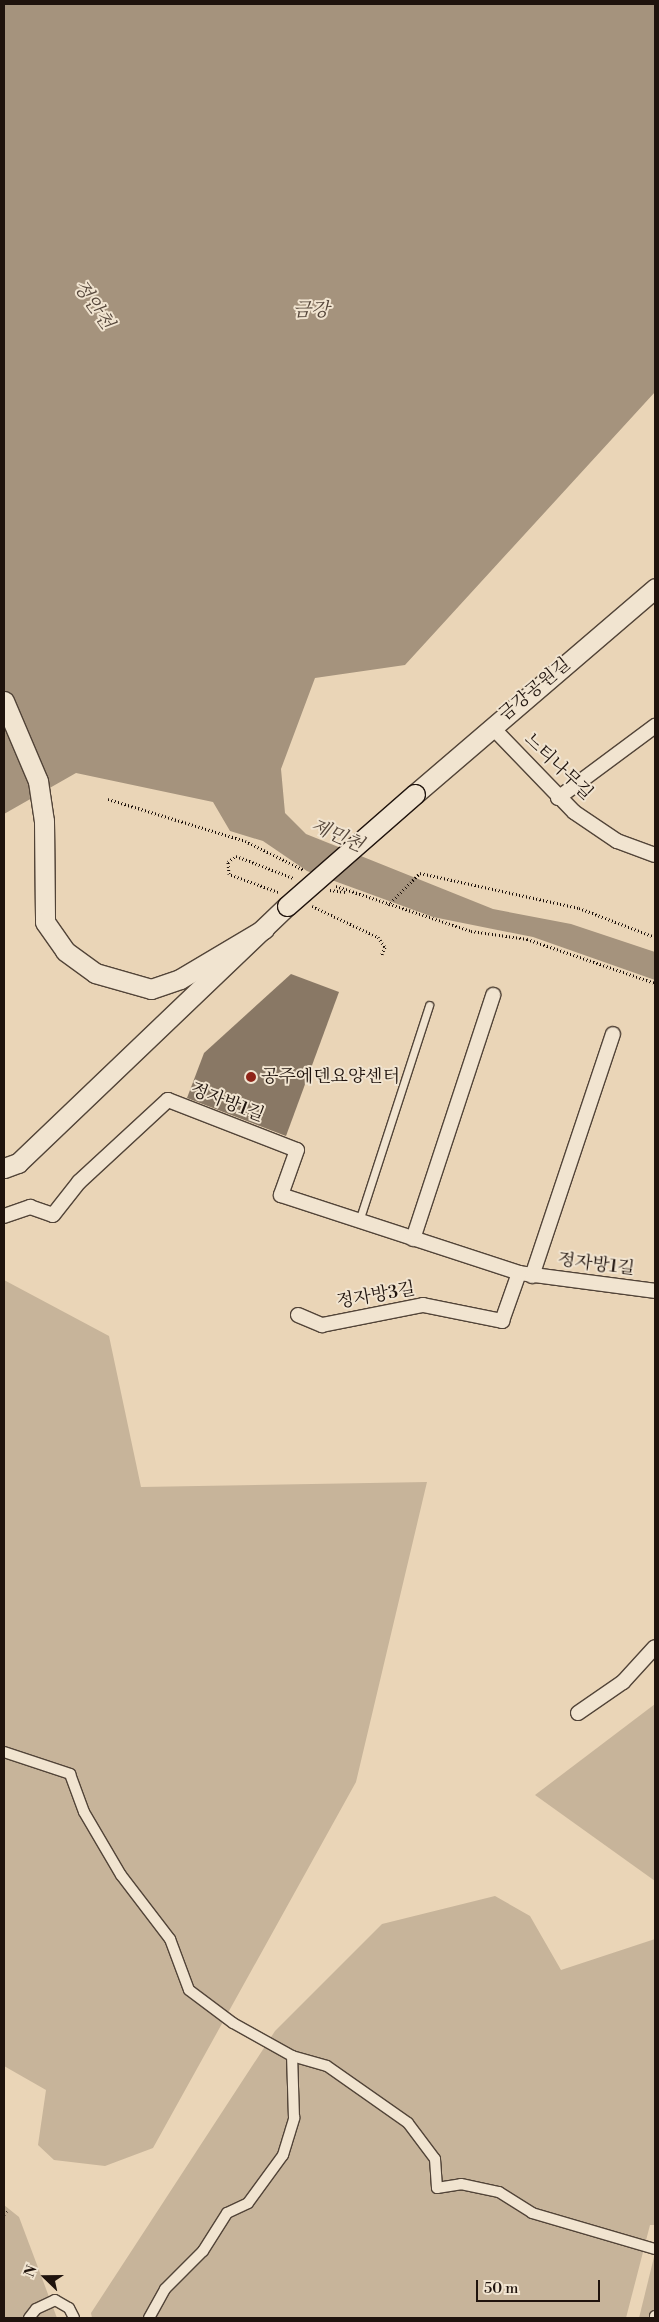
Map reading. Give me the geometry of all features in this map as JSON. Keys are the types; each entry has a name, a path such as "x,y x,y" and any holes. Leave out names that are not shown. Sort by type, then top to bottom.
{"main road":[{"name":"금강공원길","path":"264,929 287,906 415,794 655,588"},
{"path":"4,701 38,781 44,821 45,922 65,951 113,980 151,989 180,978 264,929"},
{"path":"4,1168 18,1163 264,929"}],"street":[{"path":"558,798 655,726"},
{"name":"느티나무길","path":"492,727 558,798 617,841 655,855"},
{"path":"413,1239 493,995"},
{"name":"정자방1길","path":"525,1274 613,1034"},
{"name":"정자방1길","path":"4,1216 30,1208 53,1215 79,1182 168,1100 297,1150 281,1195 525,1274 655,1291"},
{"name":"정자방3길","path":"298,1315 322,1325 423,1304 502,1321 525,1274"},
{"path":"578,1713 623,1682 655,1647"},
{"path":"4,1752 70,1774 84,1812 121,1875 170,1939 189,1990 232,2024 292,2056 327,2066 408,2123 435,2159 437,2188 461,2184 499,2192 554,2221 655,2249"},
{"path":"149,2318 165,2289 204,2251 228,2213 248,2203 283,2155 294,2118 292,2056"},
{"path":"29,2318 36,2309 55,2300 69,2308 74,2318"}],"lane":[{"path":"359,1221 429,1005"}],"path":[{"path":"108,799 245,841 314,875"},
{"path":"388,905 418,874 579,908 655,937"},
{"path":"332,884 388,905 471,931 527,939 655,983"}],"shaded area":[{"path":"4,1280 109,1336 141,1487 427,1482 356,1782 153,2148 105,2166 54,2160 38,2145 46,2090 4,2066"},
{"path":"655,1704 655,1881 535,1795"},
{"path":"495,1896 530,1916 561,1970 655,1939 655,2225 650,2225 626,2318 92,2318 91,2313 275,2031 382,1924"},
{"path":"4,2205 19,2217 57,2318 4,2318"},
{"path":"655,2253 655,2318 639,2318"}],"water":[{"name":"금강","path":"4,4 655,4 655,392 405,665 315,678 281,769 285,813 306,834 493,909 571,924 655,952 655,980 533,937 433,917 307,871 263,841 230,831 213,802 76,773 4,814"}],"building":[{"name":"공주에덴요양센터","path":"291,974 339,992 286,1136 187,1098 204,1053"}],"place":[{"name":"공주에덴요양센터","path":"251,1077"}],"water label":[{"name":"정안천","path":"93,305"},
{"name":"제민천","path":"337,836"}]}
